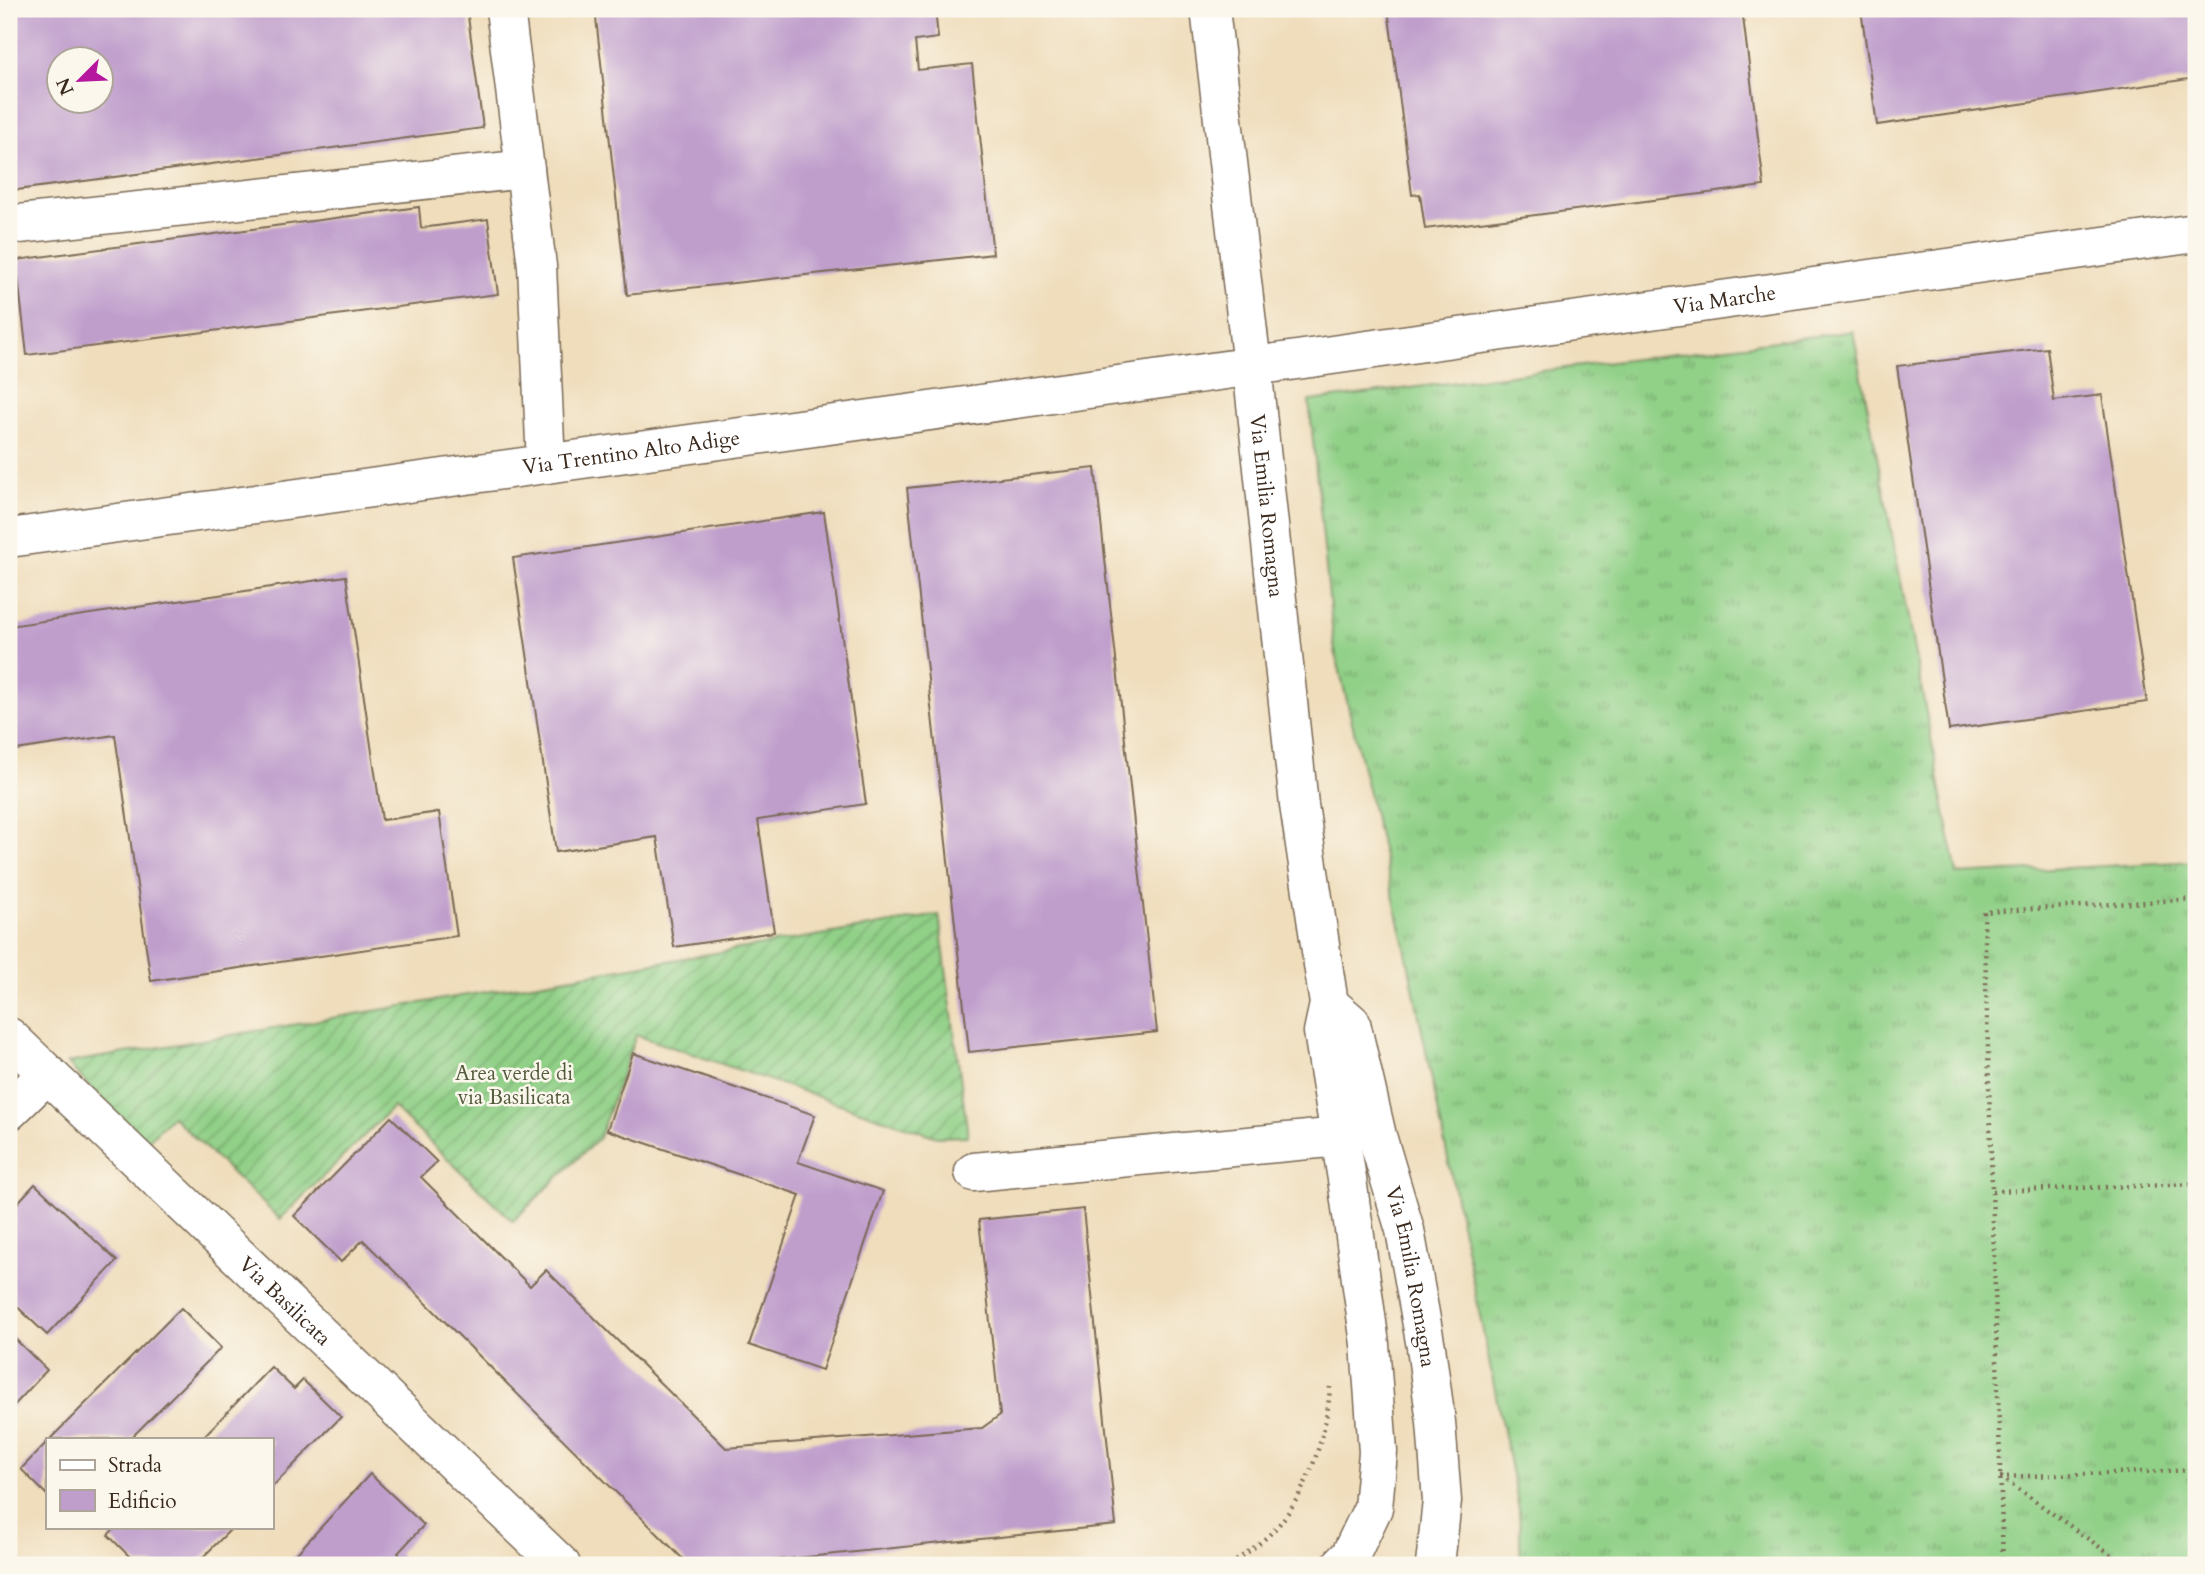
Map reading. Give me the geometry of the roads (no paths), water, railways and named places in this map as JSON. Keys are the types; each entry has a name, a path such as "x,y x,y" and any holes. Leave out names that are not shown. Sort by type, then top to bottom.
{"street":[{"path":"506,9 537,266 546,464"},
{"name":"Via Emilia Romagna","path":"1210,9 1299,804 1329,1004 1323,1032 1376,1396 1378,1452 1373,1508 1350,1556 1341,1565"},
{"path":"9,222 19,224 525,169"},
{"name":"Via Marche","path":"1252,366 2196,233"},
{"name":"Via Trentino Alto Adige","path":"9,538 1252,366"},
{"name":"Via Emilia Romagna","path":"1329,1004 1351,1023 1377,1136 1408,1243 1436,1422 1442,1501 1435,1565"},
{"name":"Via Basilicata","path":"9,1037 561,1565"},
{"path":"9,1111 47,1074"},
{"path":"974,1172 1340,1137"}],"park label":[{"name":"Area verde di via Basilicata","path":"514,1085"}]}
